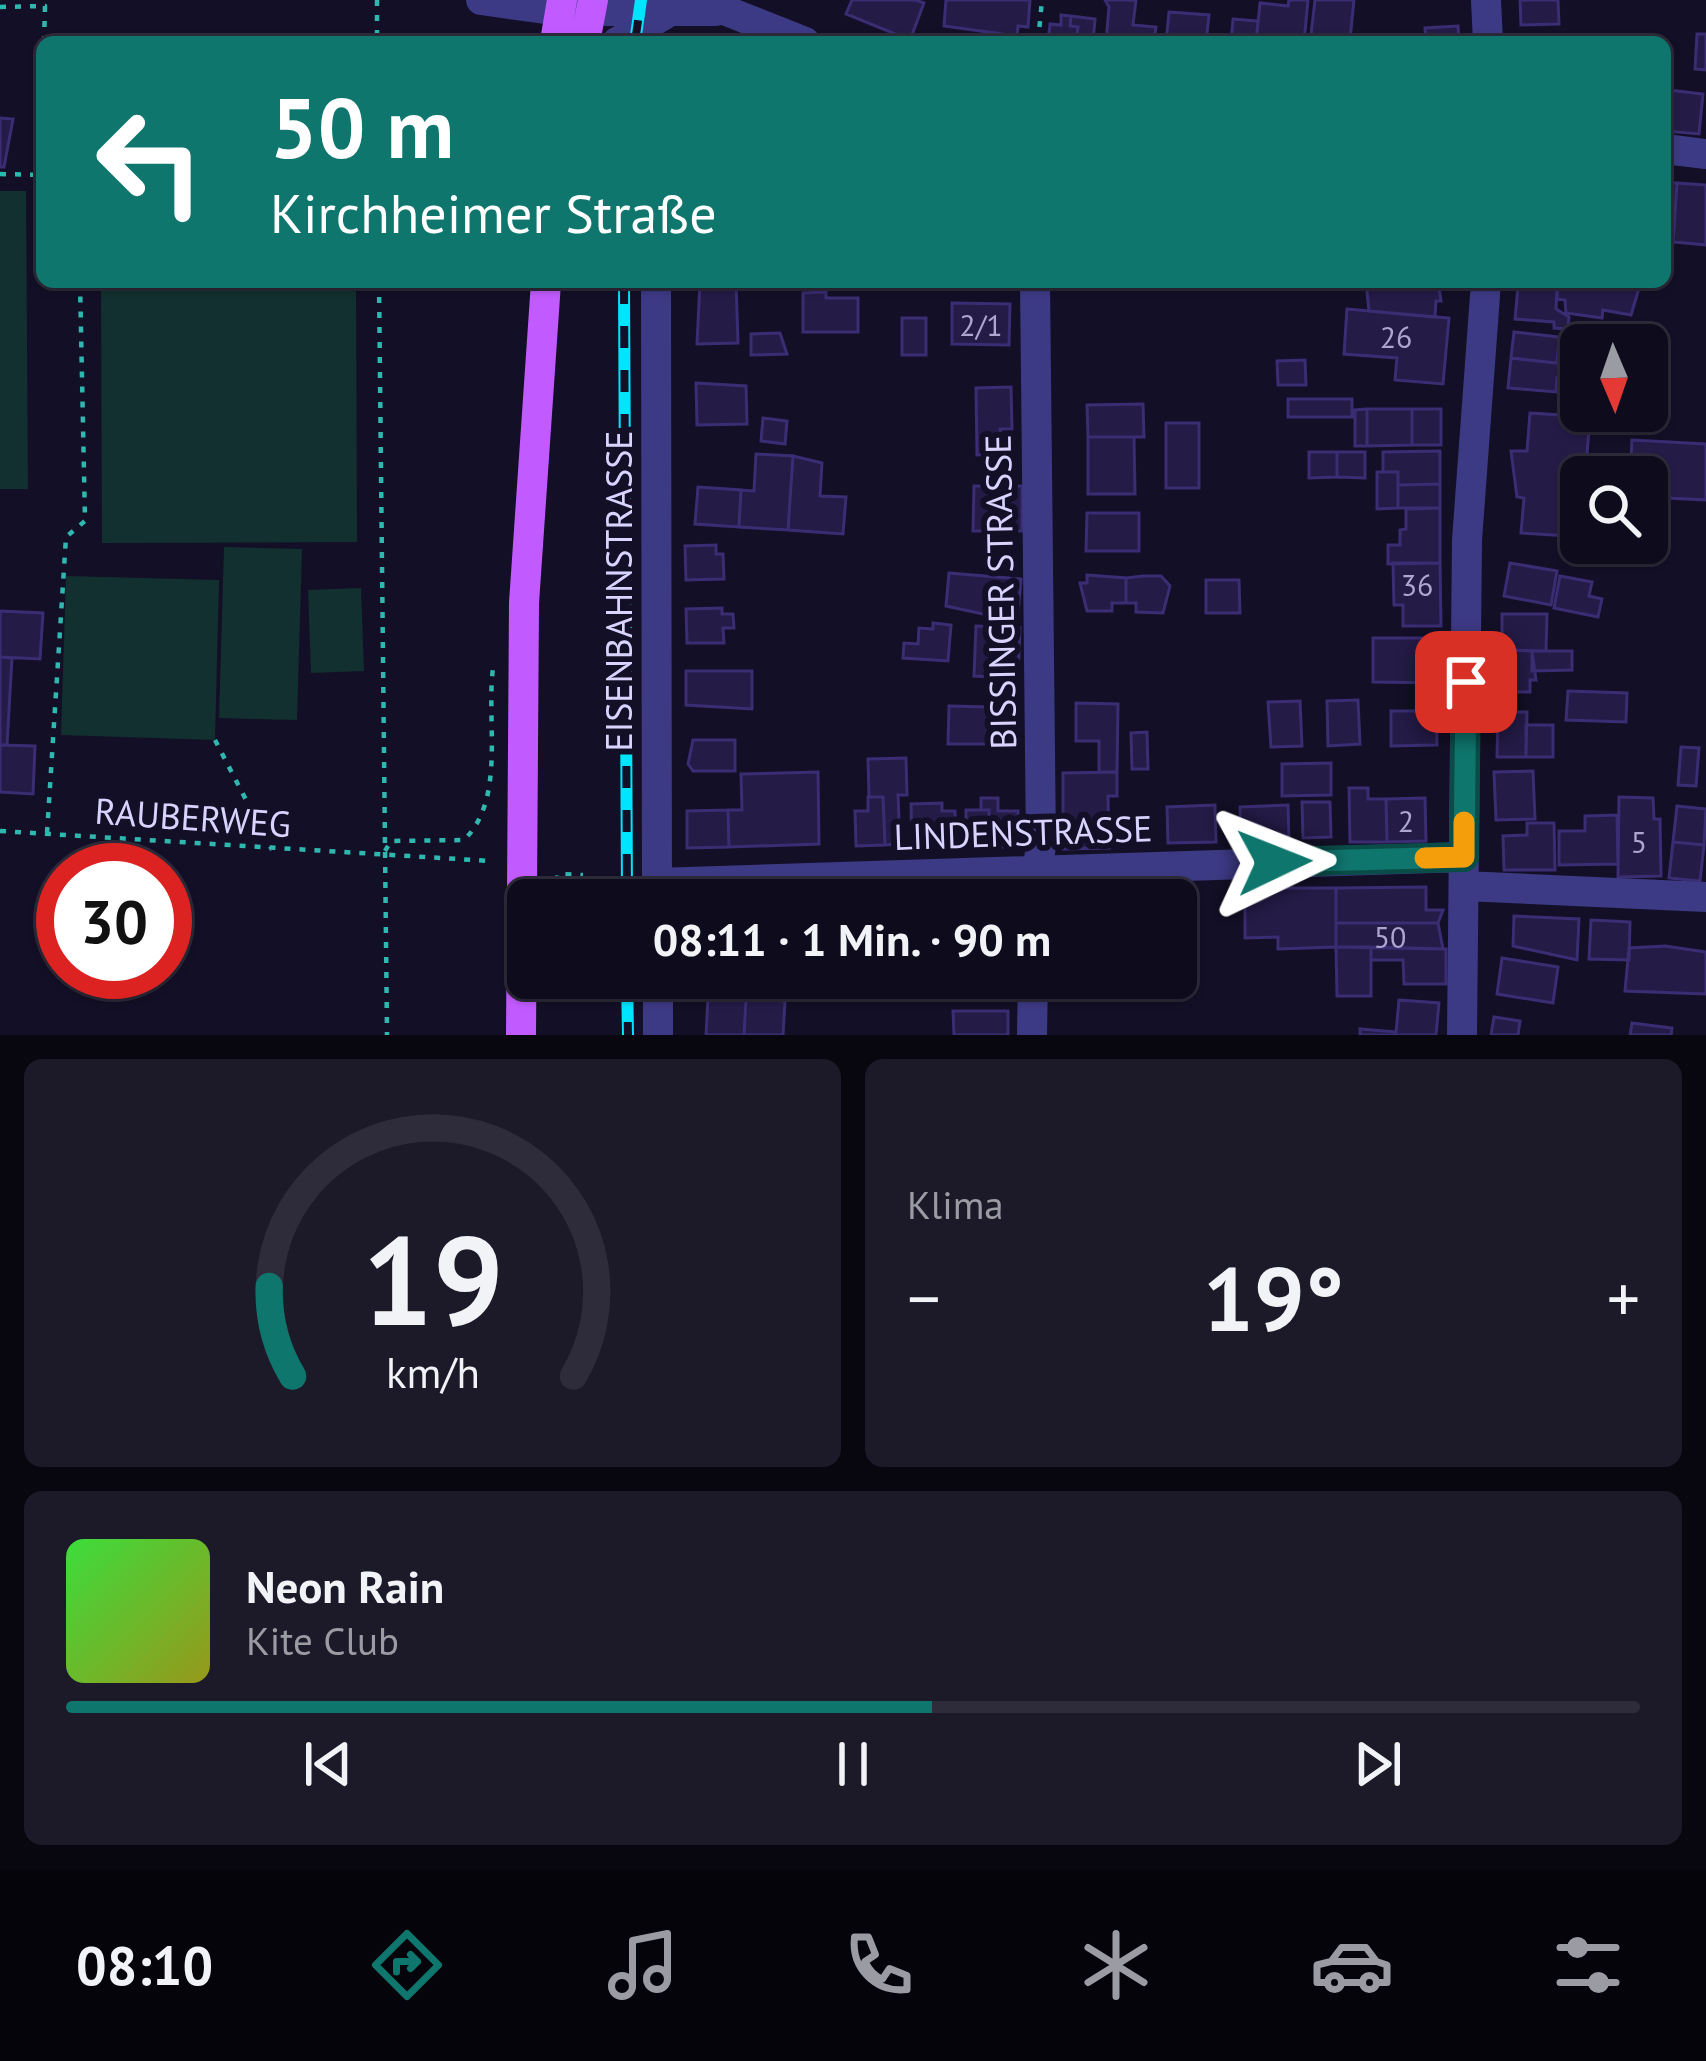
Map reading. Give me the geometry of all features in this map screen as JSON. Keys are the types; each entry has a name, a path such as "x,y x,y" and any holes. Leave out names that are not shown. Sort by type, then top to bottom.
{"main road":[{"path":"520,1035 524,603 546,288"}],"street":[{"path":"481,0 578,13 691,13 781,36"},
{"path":"1486,0 1488,36"},
{"path":"632,36 691,13"},
{"path":"1671,150 1706,154"},
{"name":"EISENBAHNSTRASSE","path":"656,288 657,879"},
{"name":"BISSINGER STRASSE","path":"1035,288 1035,879"},
{"path":"1462,1035 1467,540 1486,288"},
{"name":"LINDENSTRASSE","path":"1197,880 1464,872 1706,897"},
{"name":"LINDENSTRASSE","path":"928,879 1011,875 1021,879"},
{"path":"658,999 658,1035"},
{"path":"1032,1035 1033,999"}],"path":[{"path":"377,0 377,36"},
{"path":"1039,36 1042,0"},
{"path":"0,7 45,6 44,36"},
{"path":"0,174 36,175"},
{"path":"46,833 66,537 85,521 80,288"},
{"path":"379,288 387,1035"},
{"path":"383,856 391,841 464,840 480,825 491,777 494,662"},
{"path":"214,740 272,850"},
{"name":"RAUBERWEG","path":"0,831 490,861"},
{"path":"557,879 558,874 584,875"}],"green space":[{"path":"0,191 26,191 28,489 0,489"},
{"path":"101,288 356,288 357,542 102,543"},
{"path":"224,547 302,549 297,720 219,718"},
{"path":"66,576 219,580 215,740 61,735"},
{"path":"361,588 364,671 311,673 308,590"}],"building":[{"path":"852,0 924,3 912,36 900,36 846,14"},
{"path":"946,0 1030,0 1028,27 1018,26 1017,36 944,26"},
{"path":"1105,0 1136,0 1133,25 1156,27 1155,36 1107,36 1109,7"},
{"path":"1289,0 1308,0 1305,36 1257,36 1260,3 1288,6"},
{"path":"1315,0 1354,0 1350,36 1311,35"},
{"path":"1520,0 1558,0 1559,24 1521,25"},
{"path":"1169,12 1209,15 1207,36 1167,36"},
{"path":"1061,15 1071,16 1070,26 1078,27 1077,36 1049,36 1050,24 1061,25"},
{"path":"1071,16 1095,19 1094,36 1077,36 1078,27 1070,26"},
{"path":"1233,19 1258,21 1257,36 1232,36"},
{"path":"1458,26 1459,36 1426,36 1425,28"},
{"path":"1697,34 1706,34 1706,70 1695,69"},
{"path":"1671,90 1703,94 1699,134 1671,132"},
{"path":"0,118 13,119 4,167 0,167"},
{"path":"1671,182 1677,183 1674,229 1671,224"},
{"path":"1677,183 1706,185 1706,245 1673,242"},
{"path":"700,288 736,288 738,343 697,344"},
{"path":"1367,288 1439,288 1441,301 1436,301 1435,317 1369,311"},
{"path":"1518,288 1557,289 1556,309 1569,317 1568,324 1554,328 1554,322 1515,319"},
{"path":"1558,288 1639,288 1631,315 1603,310 1602,318 1566,313 1565,300 1557,299"},
{"path":"826,292 826,298 858,298 858,332 803,332 803,293"},
{"path":"952,303 1010,304 1009,345 952,344"},
{"path":"1347,309 1449,318 1443,384 1395,380 1397,358 1344,354"},
{"path":"902,318 926,318 926,355 902,355"},
{"path":"1514,332 1559,337 1557,363 1511,358"},
{"path":"780,333 787,354 751,355 751,334"},
{"path":"1560,337 1556,392 1508,388 1511,358 1557,363"},
{"path":"1305,360 1306,385 1278,385 1277,361"},
{"path":"696,383 746,386 747,424 697,425"},
{"path":"1011,387 1012,429 1000,429 1001,444 1011,444 1011,454 977,455 976,388"},
{"path":"1288,399 1352,399 1352,417 1288,417"},
{"path":"1143,404 1144,437 1088,437 1087,405"},
{"path":"1367,409 1367,446 1355,446 1355,410"},
{"path":"1367,409 1412,409 1412,445 1367,446"},
{"path":"1412,409 1441,409 1441,445 1412,445"},
{"path":"1530,413 1560,415 1560,432 1589,432 1587,456 1560,456 1560,535 1521,533 1524,498 1517,497 1511,451 1527,451"},
{"path":"763,418 787,421 785,444 761,441"},
{"path":"1166,423 1199,423 1199,488 1166,488"},
{"path":"1088,437 1134,437 1135,494 1088,494"},
{"path":"1632,440 1706,444 1706,500 1668,498 1668,456 1631,456"},
{"path":"1440,451 1440,484 1398,485 1398,472 1383,472 1383,452"},
{"path":"1309,452 1337,452 1337,477 1309,478"},
{"path":"1337,452 1365,452 1365,478 1337,477"},
{"path":"756,454 793,456 788,530 739,527 741,490 754,491"},
{"path":"793,456 822,463 820,496 846,497 843,534 788,530"},
{"path":"1377,472 1398,472 1398,508 1377,509"},
{"path":"1440,484 1440,508 1398,508 1398,485"},
{"path":"974,486 1022,486 1022,531 973,531"},
{"path":"698,487 741,490 739,527 695,524"},
{"path":"1440,508 1440,563 1388,564 1388,545 1400,545 1400,530 1406,529 1406,509"},
{"path":"1087,513 1139,513 1139,551 1086,551"},
{"path":"716,545 716,554 723,554 724,579 686,580 685,546"},
{"path":"1393,563 1440,563 1441,626 1403,626 1403,605 1394,605"},
{"path":"1510,563 1557,571 1551,605 1504,596"},
{"path":"949,573 1021,579 1018,613 992,611 992,616 946,606"},
{"path":"1087,575 1126,578 1126,603 1112,603 1112,611 1087,611 1080,583 1087,583"},
{"path":"1161,576 1170,586 1163,613 1136,612 1136,603 1126,603 1126,578"},
{"path":"1560,576 1592,582 1589,596 1602,599 1598,617 1554,608"},
{"path":"1206,580 1239,580 1240,613 1206,613"},
{"path":"722,608 722,614 733,614 734,628 723,628 724,643 687,643 686,609"},
{"path":"0,611 43,613 40,659 0,657"},
{"path":"1502,614 1547,614 1546,651 1502,650"},
{"path":"933,623 951,625 948,661 903,658 904,643 918,644 919,628 933,629"},
{"path":"976,626 1020,628 1018,678 974,676"},
{"path":"1373,638 1438,638 1437,683 1373,682"},
{"path":"1502,650 1532,651 1536,680 1530,680 1530,692 1501,692"},
{"path":"1532,651 1572,651 1572,670 1532,671"},
{"path":"0,657 12,658 7,745 0,745"},
{"path":"686,671 752,671 752,709 686,705"},
{"path":"1568,691 1627,693 1626,722 1566,720"},
{"path":"1358,700 1360,744 1328,746 1327,701"},
{"path":"1300,701 1302,746 1271,747 1268,702"},
{"path":"1076,703 1118,704 1117,772 1099,772 1099,741 1076,741"},
{"path":"949,706 990,707 989,744 948,744"},
{"path":"990,707 1019,707 1018,745 989,744"},
{"path":"1391,711 1436,711 1437,745 1391,746"},
{"path":"1498,712 1527,712 1526,757 1497,757"},
{"path":"1526,725 1553,725 1553,757 1526,757"},
{"path":"1147,732 1148,769 1132,769 1131,733"},
{"path":"693,740 735,740 735,771 693,771 688,764"},
{"path":"0,745 35,746 33,794 0,792"},
{"path":"1681,747 1699,748 1696,786 1678,785"},
{"path":"906,758 907,795 898,795 900,844 885,845 883,797 869,797 868,759"},
{"path":"1331,763 1331,795 1282,796 1282,764"},
{"path":"1533,771 1535,819 1496,820 1494,772"},
{"path":"818,772 819,844 729,847 728,810 742,810 741,774"},
{"path":"1117,772 1117,796 1108,796 1109,848 1063,849 1063,773"},
{"path":"1349,788 1368,788 1368,799 1386,799 1387,842 1350,842"},
{"path":"868,797 883,797 885,845 856,846 855,811 868,811"},
{"path":"1619,797 1653,798 1654,819 1660,819 1661,876 1618,877"},
{"path":"981,798 998,798 998,811 1018,811 1018,847 989,847 989,810 981,810"},
{"path":"1425,798 1426,841 1387,842 1386,799"},
{"path":"1302,802 1330,802 1331,837 1303,838"},
{"path":"942,803 942,811 955,811 956,845 912,846 911,804"},
{"path":"1215,805 1216,842 1168,843 1167,807"},
{"path":"1288,805 1289,842 1241,843 1240,807"},
{"path":"1677,806 1706,809 1704,845 1673,842"},
{"path":"728,810 729,847 687,848 687,811"},
{"path":"966,810 989,810 989,847 966,847"},
{"path":"1617,815 1618,864 1559,865 1559,831 1585,831 1585,816"},
{"path":"1527,823 1554,823 1555,870 1504,870 1503,836 1527,835"},
{"path":"1673,842 1704,845 1700,881 1669,878"},
{"path":"1245,883 1265,888 1336,888 1336,947 1278,949 1278,937 1245,938"},
{"path":"1426,887 1426,910 1443,910 1438,923 1336,923 1336,888"},
{"path":"1514,916 1579,919 1577,960 1513,946"},
{"path":"1591,920 1630,922 1629,960 1589,959"},
{"path":"1336,923 1438,923 1443,949 1336,947"},
{"path":"1665,946 1706,952 1706,994 1625,991 1629,948"},
{"path":"1336,947 1371,947 1371,996 1337,996"},
{"path":"1371,947 1446,949 1446,984 1404,984 1403,960 1371,960"},
{"path":"1502,958 1558,967 1553,1003 1497,994"},
{"path":"708,999 746,999 744,1035 706,1035"},
{"path":"746,999 785,1001 783,1035 744,1035"},
{"path":"1399,1000 1439,1003 1436,1035 1360,1035 1360,1029 1396,1032"},
{"path":"953,1011 1008,1011 1008,1035 954,1035"},
{"path":"1494,1017 1520,1021 1518,1035 1491,1035"},
{"path":"1632,1023 1672,1028 1671,1035 1630,1035"}],"railway":[{"path":"636,36 641,0"},
{"path":"624,288 627,879"},
{"path":"627,999 628,1035"}],"slow traffic":[{"path":"1425,858 1464,857 1464,822"}],"route":[{"path":"1274,862 1464,857 1466,682"}]}
